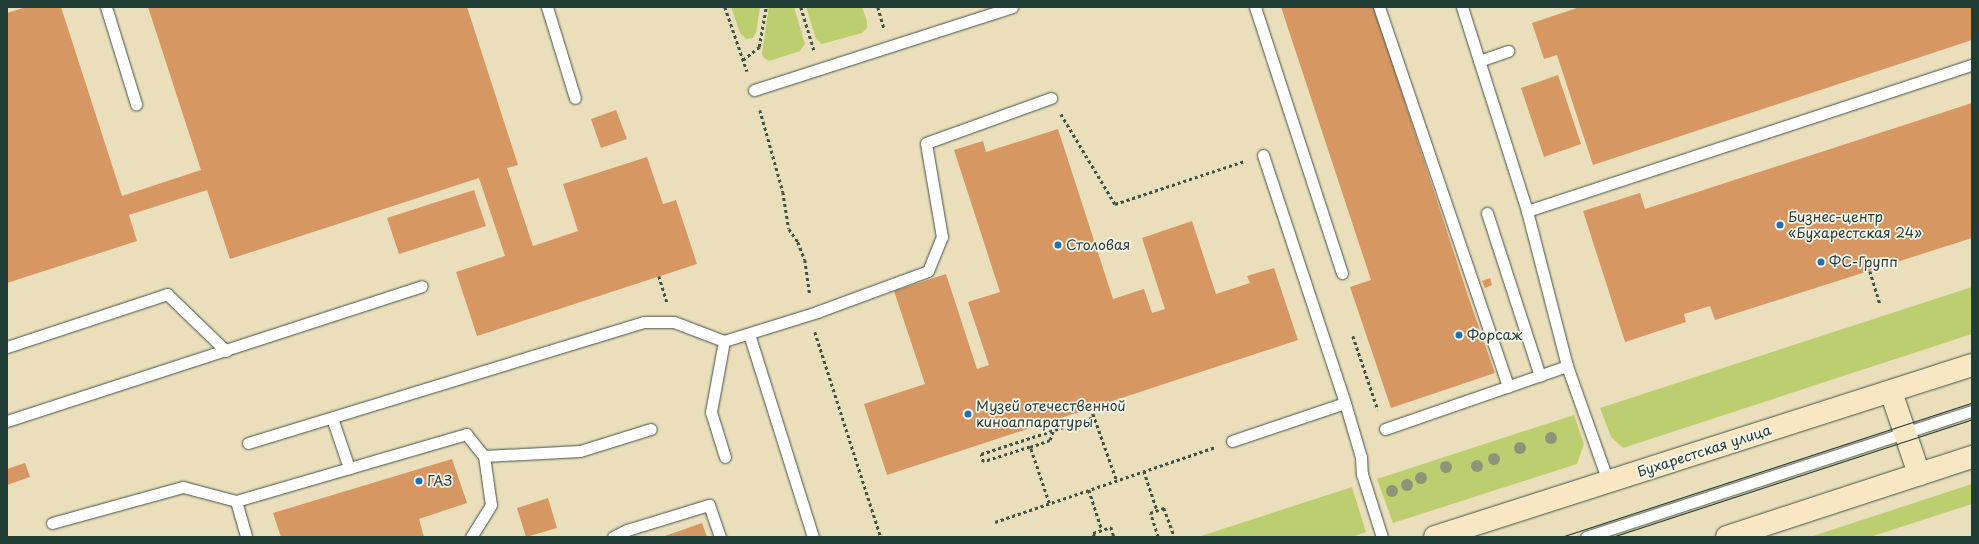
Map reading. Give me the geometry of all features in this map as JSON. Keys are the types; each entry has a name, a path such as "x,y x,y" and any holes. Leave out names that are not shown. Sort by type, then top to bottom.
{"main road":[{"name":"Бухарестская улица","path":"1435,537 1972,365"},
{"path":"1891,392 1919,474"},
{"path":"1727,537 1972,457"}],"lane":[{"path":"106,7 136,104"},
{"path":"547,7 575,98"},
{"path":"754,90 1012,7"},
{"path":"1254,7 1342,273"},
{"path":"1379,7 1508,387"},
{"path":"1462,7 1526,211 1567,366 1608,482"},
{"path":"1479,61 1508,51"},
{"path":"1526,211 1972,65"},
{"path":"248,443 643,322 674,322 724,341 810,314 928,271 942,237 926,143 1051,98"},
{"path":"1263,155 1362,457 1362,474 1382,537"},
{"path":"1487,213 1540,376"},
{"path":"7,422 422,286"},
{"path":"7,348 167,294 226,351"},
{"path":"749,334 813,537"},
{"path":"724,341 711,412 725,457"},
{"path":"1385,429 1567,366"},
{"path":"1232,441 1345,403"},
{"path":"1586,537 1972,411"},
{"path":"332,418 349,468"},
{"path":"484,456 580,451 650,429"},
{"path":"52,523 183,487 236,501 466,434 484,456 491,505 471,537"},
{"path":"236,501 246,537"},
{"path":"612,537 627,530 709,505 720,537"}],"path":[{"path":"725,7 754,90 781,186 789,229 798,242 805,260 810,286 810,314 881,537"},
{"path":"743,60 759,47 766,7"},
{"path":"801,7 820,69"},
{"path":"1051,98 1115,204 1263,155"},
{"path":"1870,271 1880,304"},
{"path":"659,276 674,322"},
{"path":"1353,336 1385,429"},
{"path":"1091,408 1117,480"},
{"path":"1053,431 1050,440 983,462 981,454 1094,417"},
{"path":"995,522 1232,441"},
{"path":"1030,447 1049,504"},
{"path":"1144,471 1157,510"},
{"path":"1089,490 1102,530"},
{"path":"1158,537 1150,513 1164,508 1174,536"},
{"path":"1094,537 1093,533 1111,527 1114,537"}],"green space":[{"path":"731,7 760,7 756,33 753,38 746,39 740,33"},
{"path":"769,7 794,7 805,44 800,51 769,61 763,57 762,53"},
{"path":"806,7 862,7 867,21 867,28 862,33 822,44 816,39"},
{"path":"1972,287 1972,334 1623,448 1611,437 1600,408"},
{"path":"1574,415 1584,444 1577,464 1393,523 1377,479"},
{"path":"1972,484 1972,504 1870,537 1810,537"},
{"path":"1352,487 1366,532 1351,537 1198,537"}],"building":[{"path":"26,7 61,7 122,196 201,170 148,7 467,7 518,165 507,168 533,246 578,231 563,184 647,157 663,204 676,200 697,264 477,336 456,272 505,256 479,178 230,259 207,190 129,215 137,241 7,283 7,13"},
{"path":"1281,7 1374,7 1469,299 1495,373 1391,408 1350,287 1371,280"},
{"path":"1580,7 1972,7 1972,40 1593,165 1557,55 1544,59 1532,23"},
{"path":"1558,75 1581,144 1544,157 1521,88"},
{"name":"Бизнес-центр «Бухарестская 24»","path":"1972,103 1972,238 1715,320 1710,306 1684,314 1686,322 1625,342 1583,211 1640,193 1645,209"},
{"path":"616,110 627,139 601,148 591,119"},
{"path":"1058,129 1113,299 1144,289 1152,313 1165,309 1142,238 1192,221 1216,294 1250,283 1247,276 1274,268 1298,340 887,475 864,404 925,384 894,291 946,274 977,369 989,365 968,302 1000,292 954,150 983,141 986,152"},
{"path":"474,190 486,226 399,254 387,218"},
{"path":"1490,278 1492,285 1485,288 1482,281"},
{"name":"ГАЗ","path":"452,459 467,503 419,519 424,537 281,537 273,513"},
{"path":"25,463 30,477 7,485 7,469"},
{"path":"548,498 557,528 526,537 517,508"},
{"path":"702,523 707,537 662,537"}],"tram line":[{"path":"1561,537 1972,403"},
{"path":"1612,537 1972,419"}],"place":[{"name":"Бизнес-центр «Бухарестская 24»","path":"1780,225"},
{"name":"Столовая","path":"1058,245"},
{"name":"ФС-Групп","path":"1821,262"},
{"name":"Форсаж","path":"1459,335"},
{"name":"Музей отечественной киноаппаратуры","path":"968,414"},
{"name":"ГАЗ","path":"419,481"}]}
